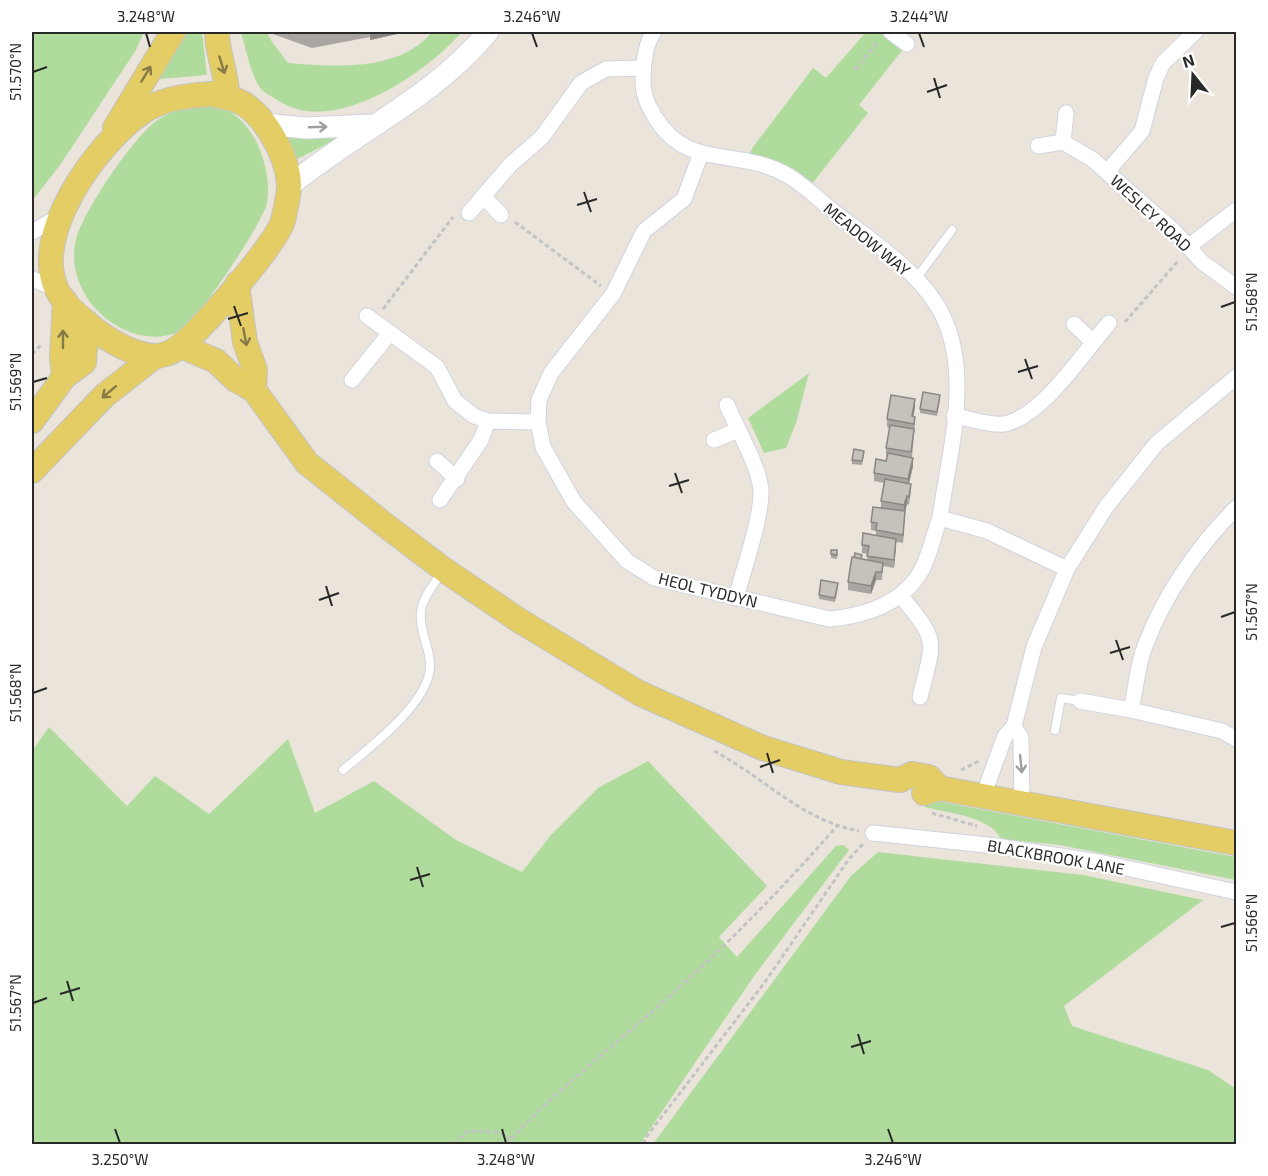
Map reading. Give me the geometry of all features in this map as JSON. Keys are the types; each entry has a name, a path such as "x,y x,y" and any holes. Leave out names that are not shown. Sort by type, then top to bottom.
{"main road":[{"path":"64,377 61,295 51,259 60,216 173,32"},
{"path":"217,32 219,56 228,81 227,98"},
{"path":"289,186 319,161 372,125 411,103 444,78 488,32"},
{"path":"32,471 104,396 155,356 173,352 210,320 282,223 289,186 280,147 264,124 238,100 210,94 174,97 142,112 106,143"},
{"path":"264,124 306,128 372,125"},
{"path":"237,284 245,342 255,370 254,390"},
{"path":"61,295 73,313 113,344 155,356"},
{"path":"32,421 64,377 84,362 87,323"},
{"path":"181,346 216,362 236,380 254,390 307,463 443,569 520,621 639,693 763,748 841,772 900,780 909,790 926,794 939,788 1236,843"}],"street":[{"name":"MEADOW WAY","path":"654,32 642,68 644,99 659,124 675,142 701,153 760,162 788,176 916,279 937,306 951,342 957,375 954,416 940,518"},
{"path":"1107,172 1142,130 1156,78 1163,63 1195,32"},
{"path":"885,35 907,44"},
{"path":"469,213 511,164 542,137 580,83 606,69 642,68"},
{"path":"1038,146 1063,142 1066,113"},
{"name":"WESLEY ROAD","path":"1063,142 1092,159 1202,262 1236,287"},
{"name":"HEOL TYDDYN","path":"701,153 684,199 644,231 613,294 551,373 538,400 538,422 543,447 574,502 627,561 654,578 829,620 857,616 900,595 919,575 940,518"},
{"path":"483,196 501,215"},
{"path":"1189,248 1236,210"},
{"path":"32,232 60,216"},
{"path":"32,279 61,295"},
{"path":"371,319 437,368 455,401 474,416 488,421 538,422"},
{"path":"954,416 1002,424 1022,418 1037,408 1109,323"},
{"path":"1074,324 1093,342"},
{"path":"352,380 390,333"},
{"path":"983,796 1005,736 1014,726 1034,647 1067,569 1106,507 1157,443 1236,377"},
{"path":"727,405 757,475 761,490 759,507 736,598"},
{"path":"440,500 481,440 488,421"},
{"path":"714,440 738,430"},
{"path":"436,461 456,479"},
{"path":"1131,710 1144,647 1172,591 1211,533 1236,508"},
{"path":"940,518 987,531 1067,569"},
{"path":"900,595 927,627 933,643 920,697"},
{"path":"1080,701 1222,731 1236,739"},
{"path":"1014,726 1021,738 1022,803"},
{"name":"BLACKBROOK LANE","path":"873,833 996,846 1099,862 1236,892"}],"lane":[{"path":"916,279 952,230"},
{"path":"343,770 376,743 417,700 426,685 430,667 418,614 422,600 443,569"},
{"path":"1055,730 1061,698 1080,701"}],"path":[{"path":"855,70 885,35"},
{"path":"371,319 455,214 469,213"},
{"path":"501,215 613,294"},
{"path":"1109,323 1125,322 1189,248"},
{"path":"959,770 981,759"},
{"path":"924,810 991,831 997,839 996,846"},
{"path":"506,1144 563,1086 717,954 779,893 837,826 873,833"},
{"path":"644,1144 647,1136 765,982 849,859 873,833"},
{"path":"454,1144 468,1131 500,1132 510,1140"}],"green space":[{"path":"32,32 144,32 136,50 60,165 32,201"},
{"path":"186,32 202,32 207,75 159,79"},
{"path":"241,32 267,32 288,63 346,65 365,64 402,54 418,45 432,32 462,32 426,65 403,81 352,106 326,111 301,110 279,101 262,90 251,68"},
{"path":"866,32 891,32 907,44 859,105 868,113 807,190 747,160 753,147 813,68 826,78"},
{"path":"189,106 216,106 229,111 241,120 258,145 264,160 268,189 267,203 243,248 192,320 180,331 171,335 146,336 130,332 114,324 89,301 76,270 74,253 77,236 98,195 140,137 158,120"},
{"path":"338,132 339,138 297,159 287,134"},
{"path":"809,373 796,423 786,448 764,453 748,418"},
{"path":"49,727 127,806 155,776 209,814 288,739 315,813 374,781 456,840 522,872 551,835 598,788 648,761 767,886 719,937 737,957 836,846 844,845 849,850 754,976 640,1144 32,1144 32,751"},
{"path":"920,798 1236,857 1236,880 1060,845 1001,839 988,825 978,820 925,807"},
{"path":"878,852 1083,875 1203,900 1064,1006 1072,1026 1208,1070 1236,1089 1236,1144 653,1144 851,876"}],"building":[{"path":"923,392 940,395 937,412 920,409"},
{"path":"891,395 915,399 912,416 915,417 914,424 887,419"},
{"path":"890,425 914,429 911,452 886,448"},
{"path":"854,449 864,451 862,461 852,460"},
{"path":"888,453 913,458 908,479 874,473 876,459 886,461"},
{"path":"885,479 911,484 909,497 907,496 904,505 881,501"},
{"path":"873,507 905,511 903,535 876,530 877,523 871,522"},
{"path":"863,533 896,539 894,560 867,556 869,546 862,545"},
{"path":"831,550 837,550 837,555 831,554"},
{"path":"855,553 862,555 861,559 854,558"},
{"path":"852,557 883,563 882,572 876,572 871,586 848,582"},
{"path":"821,580 838,583 835,598 819,595"}]}
